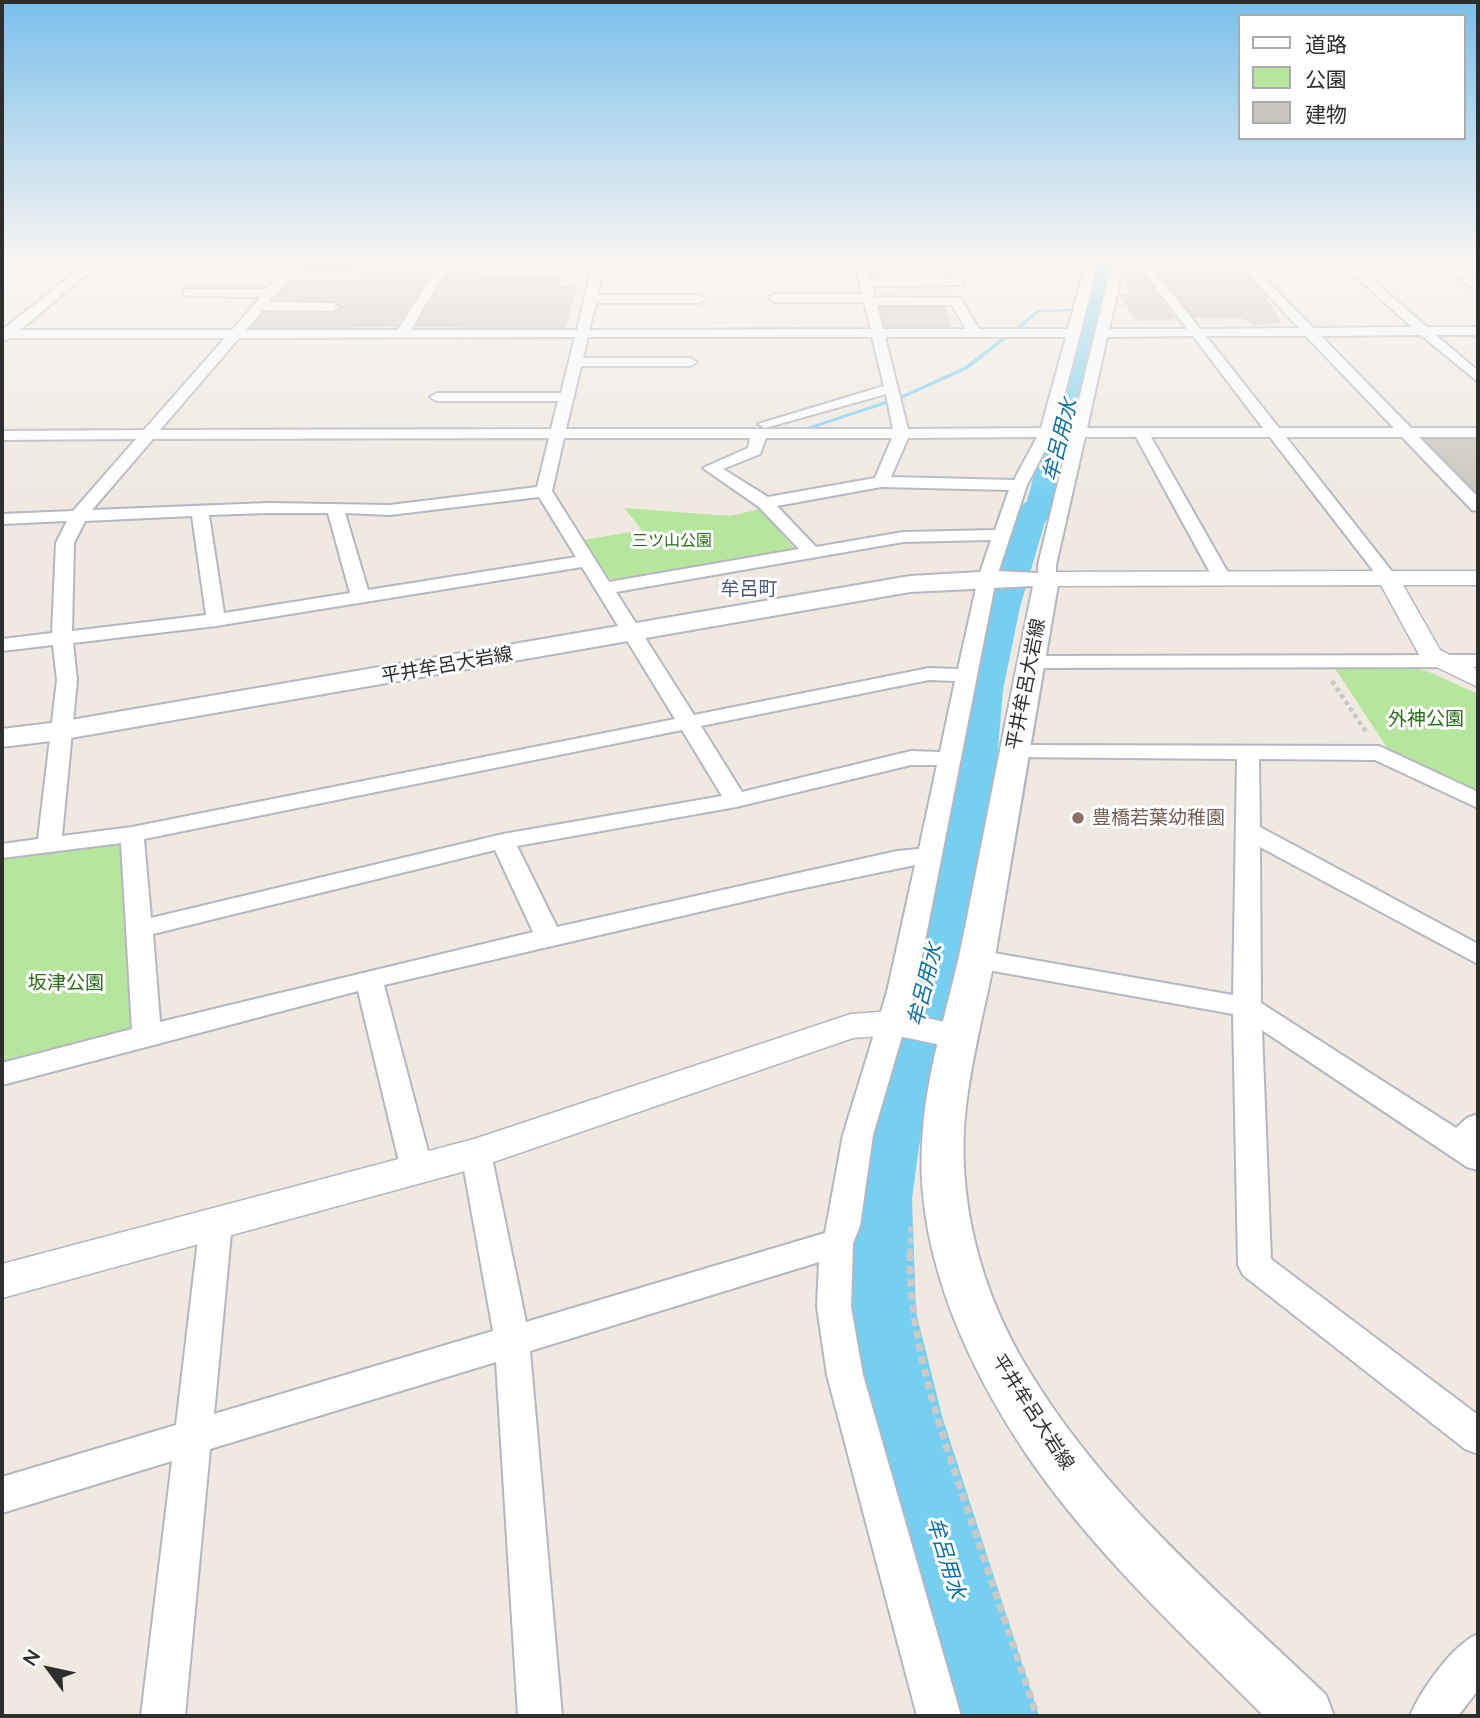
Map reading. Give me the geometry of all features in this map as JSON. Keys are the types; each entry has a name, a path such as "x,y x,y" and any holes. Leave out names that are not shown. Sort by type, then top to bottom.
{"main road":[{"name":"平井牟呂大岩線","path":"2,738 59,732 911,584 1016,579 1031,662 977,960 921,1029 943,1134 945,1195 959,1269 983,1332 1015,1391 1061,1459 1115,1524 1305,1716"}],"street":[{"path":"49,844 66,680 65,543 79,515 233,339"},
{"path":"581,339 565,386 558,433 544,491 736,800"},
{"path":"881,339 902,432 881,482"},
{"path":"939,1716 845,1375 834,1307 837,1243 845,1226 858,1135 921,1029 929,856 965,675 1016,579 1047,565 1073,339"},
{"path":"1016,579 1002,535 1019,485 1063,433 1100,339"},
{"path":"1200,339 1388,578 1431,655 1478,680"},
{"path":"1317,339 1478,506"},
{"path":"1432,339 1478,378"},
{"path":"576,357 691,357"},
{"path":"438,397 565,386"},
{"path":"737,434 739,426 776,423 871,392 892,388"},
{"path":"2,435 1478,432"},
{"path":"1141,433 1222,578"},
{"path":"759,434 755,451 711,468 765,503 812,553"},
{"path":"765,503 881,482 1019,485"},
{"path":"2,519 335,508 390,510 544,491"},
{"path":"335,508 361,597"},
{"path":"200,512 216,620"},
{"path":"604,588 903,537 1002,535"},
{"path":"2,645 64,640 216,620 587,561"},
{"path":"1016,579 1478,578"},
{"path":"1031,662 1478,661"},
{"path":"2,850 132,834 929,674 965,675"},
{"path":"1013,752 1379,753 1478,801"},
{"path":"1248,752 1247,1007 1255,1265 1478,1437"},
{"path":"139,929 503,841 736,800 911,758 949,760"},
{"path":"1249,831 1478,955"},
{"path":"132,834 147,1034"},
{"path":"503,841 548,936"},
{"path":"2,1074 147,1034 548,936 897,859 929,856"},
{"path":"977,960 1247,1007 1472,1143"},
{"path":"369,980 417,1170"},
{"path":"2,1281 476,1153 658,1093 822,1034 863,1024 921,1029"},
{"path":"476,1153 512,1341 540,1716"},
{"path":"163,1716 216,1223"},
{"path":"2,1495 837,1243"},
{"path":"1432,1716 1478,1656"}],"path":[{"path":"1320,662 1379,753"},
{"path":"911,1211 910,1279 918,1339 934,1413 1037,1716"}],"green space":[{"name":"三ツ山公園","path":"624,508 730,516 760,509 794,548 617,581 609,578 583,540 642,530"},
{"name":"外神公園","path":"1334,667 1407,667 1427,671 1478,694 1478,792 1388,749"},
{"name":"坂津公園","path":"112,841 123,847 135,1027 121,1037 2,1066 2,859"}],"building":[{"path":"1426,440 1478,440 1478,493"}],"waterway":[{"path":"899,398 966,368 1004,339"},
{"name":"牟呂用水","path":"993,1716 903,1416 879,1312 878,1199 886,1146 967,818 981,690 1000,607 1028,517 1044,506 1085,339"},
{"path":"805,429 891,401"}],"place":[{"name":"豊橋若葉幼稚園","path":"1078,818"}],"district":[{"name":"牟呂町","path":"749,589"}]}
